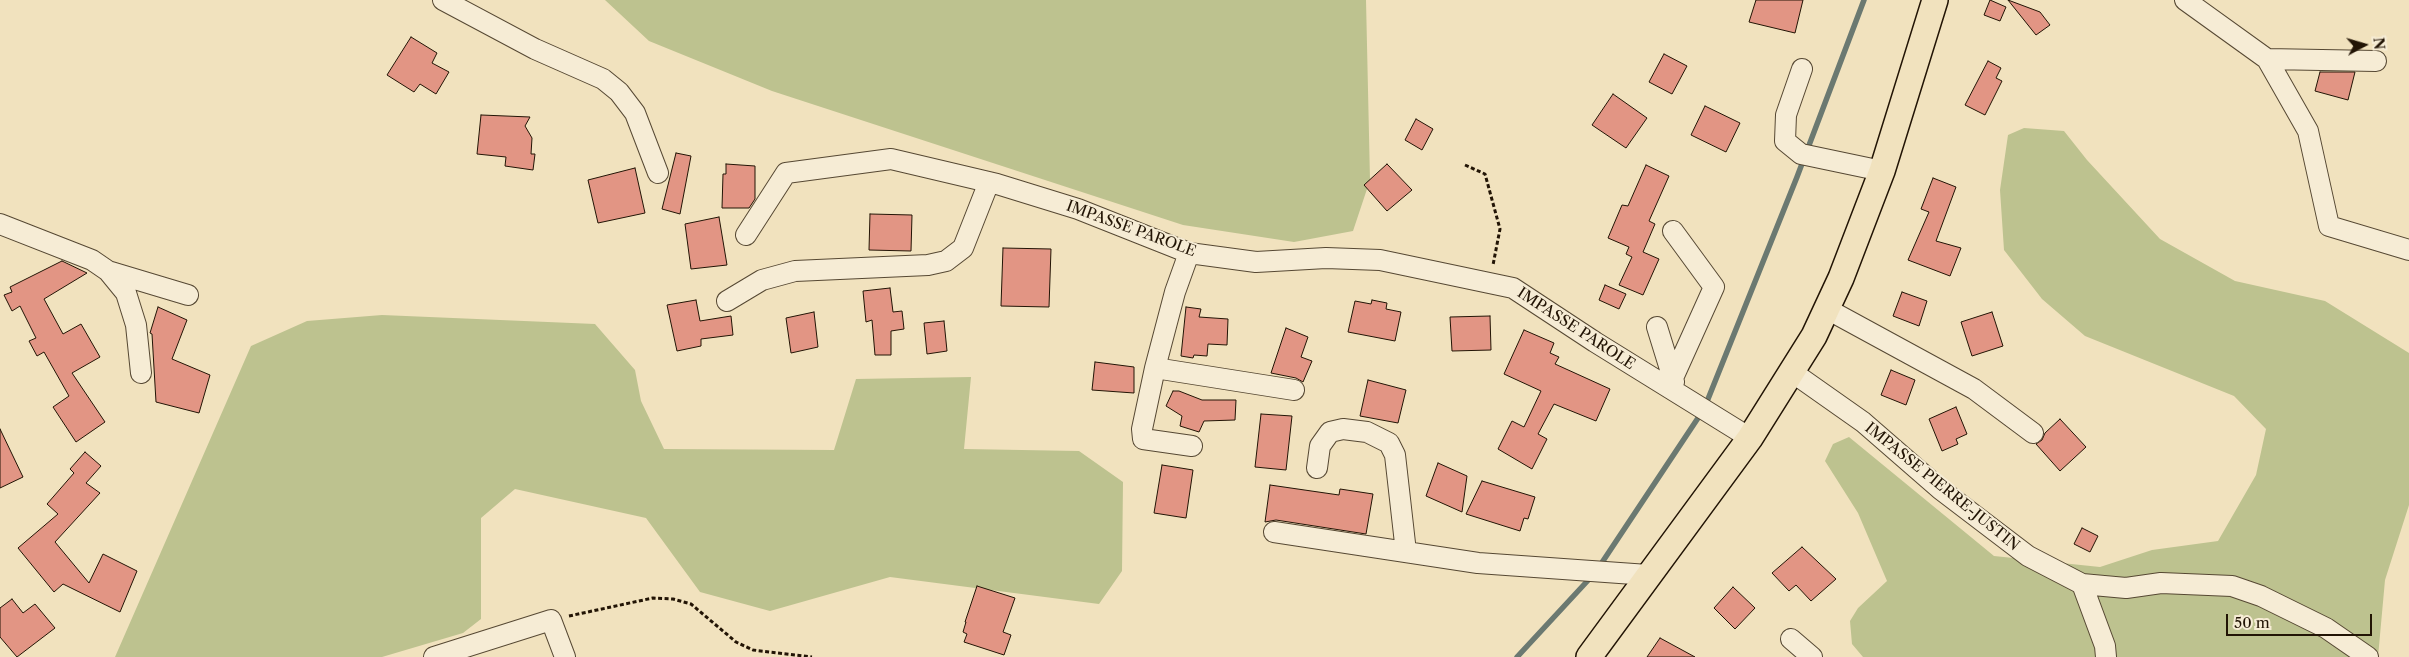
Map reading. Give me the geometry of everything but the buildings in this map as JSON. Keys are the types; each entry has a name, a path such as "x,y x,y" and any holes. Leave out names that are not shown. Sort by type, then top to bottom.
{"main road":[{"path":"1589,657 1750,438 1792,372 1827,308 1841,278 1882,171 1929,2"}],"street":[{"path":"443,0 535,49 603,79 619,92 635,113 658,173"},
{"path":"2185,0 2267,59 2308,131 2329,226 2409,250"},
{"path":"2267,59 2376,61"},
{"path":"1802,69 1786,115 1785,140 1807,156 1882,171"},
{"name":"IMPASSE PAROLE","path":"746,235 786,173 891,159 990,182 1078,208 1189,253 1256,262 1326,258 1380,260 1513,288 1676,386 1705,410 1750,438"},
{"path":"727,301 762,280 795,271 928,264 946,261 963,248 990,182"},
{"path":"0,224 92,260 108,271 126,293 136,324 142,373"},
{"path":"1673,231 1714,287 1676,386"},
{"path":"1189,253 1174,292 1154,368 1142,429 1143,438 1192,446"},
{"path":"108,271 188,295"},
{"path":"1827,308 1974,389 2033,433"},
{"path":"1657,327 1676,386"},
{"path":"1154,368 1294,390"},
{"name":"IMPASSE PIERRE-JUSTIN","path":"1792,372 1863,422 1940,489 2028,556 2082,584"},
{"path":"1317,468 1320,446 1330,432 1343,428 1367,432 1389,443 1396,455 1406,552"},
{"path":"1274,532 1478,563 1648,575"},
{"path":"2106,657 2105,646 2082,584 2126,588 2160,583 2232,586 2261,596 2326,628 2368,657"},
{"path":"434,657 551,620 565,657"},
{"path":"1791,639 1812,657"}],"path":[{"path":"1465,165 1485,174 1500,229 1490,283"},
{"path":"551,620 653,598 673,599 691,604 736,642 753,650 812,657"}],"green space":[{"path":"605,0 1366,0 1370,180 1353,231 1294,242 1183,225 772,91 649,41"},
{"path":"2024,128 2064,131 2087,160 2160,239 2235,281 2325,301 2409,353 2409,505 2385,580 2378,657 1863,657 1852,644 1850,621 1858,608 1887,581 1858,513 1825,461 1833,444 1849,437 1994,556 2100,567 2152,550 2218,541 2256,475 2266,429 2234,396 2085,336 2042,299 2004,250 2000,190 2008,135"},
{"path":"382,315 595,324 635,370 641,401 664,449 834,450 856,379 971,377 964,449 1079,451 1123,482 1122,571 1099,604 890,577 770,611 700,592 646,518 515,489 481,518 481,619 463,633 382,657 115,657 251,346 307,321"}],"waterway":[{"path":"1599,567 1704,409 1797,177 1864,0"},
{"path":"1517,657 1592,576"}]}
